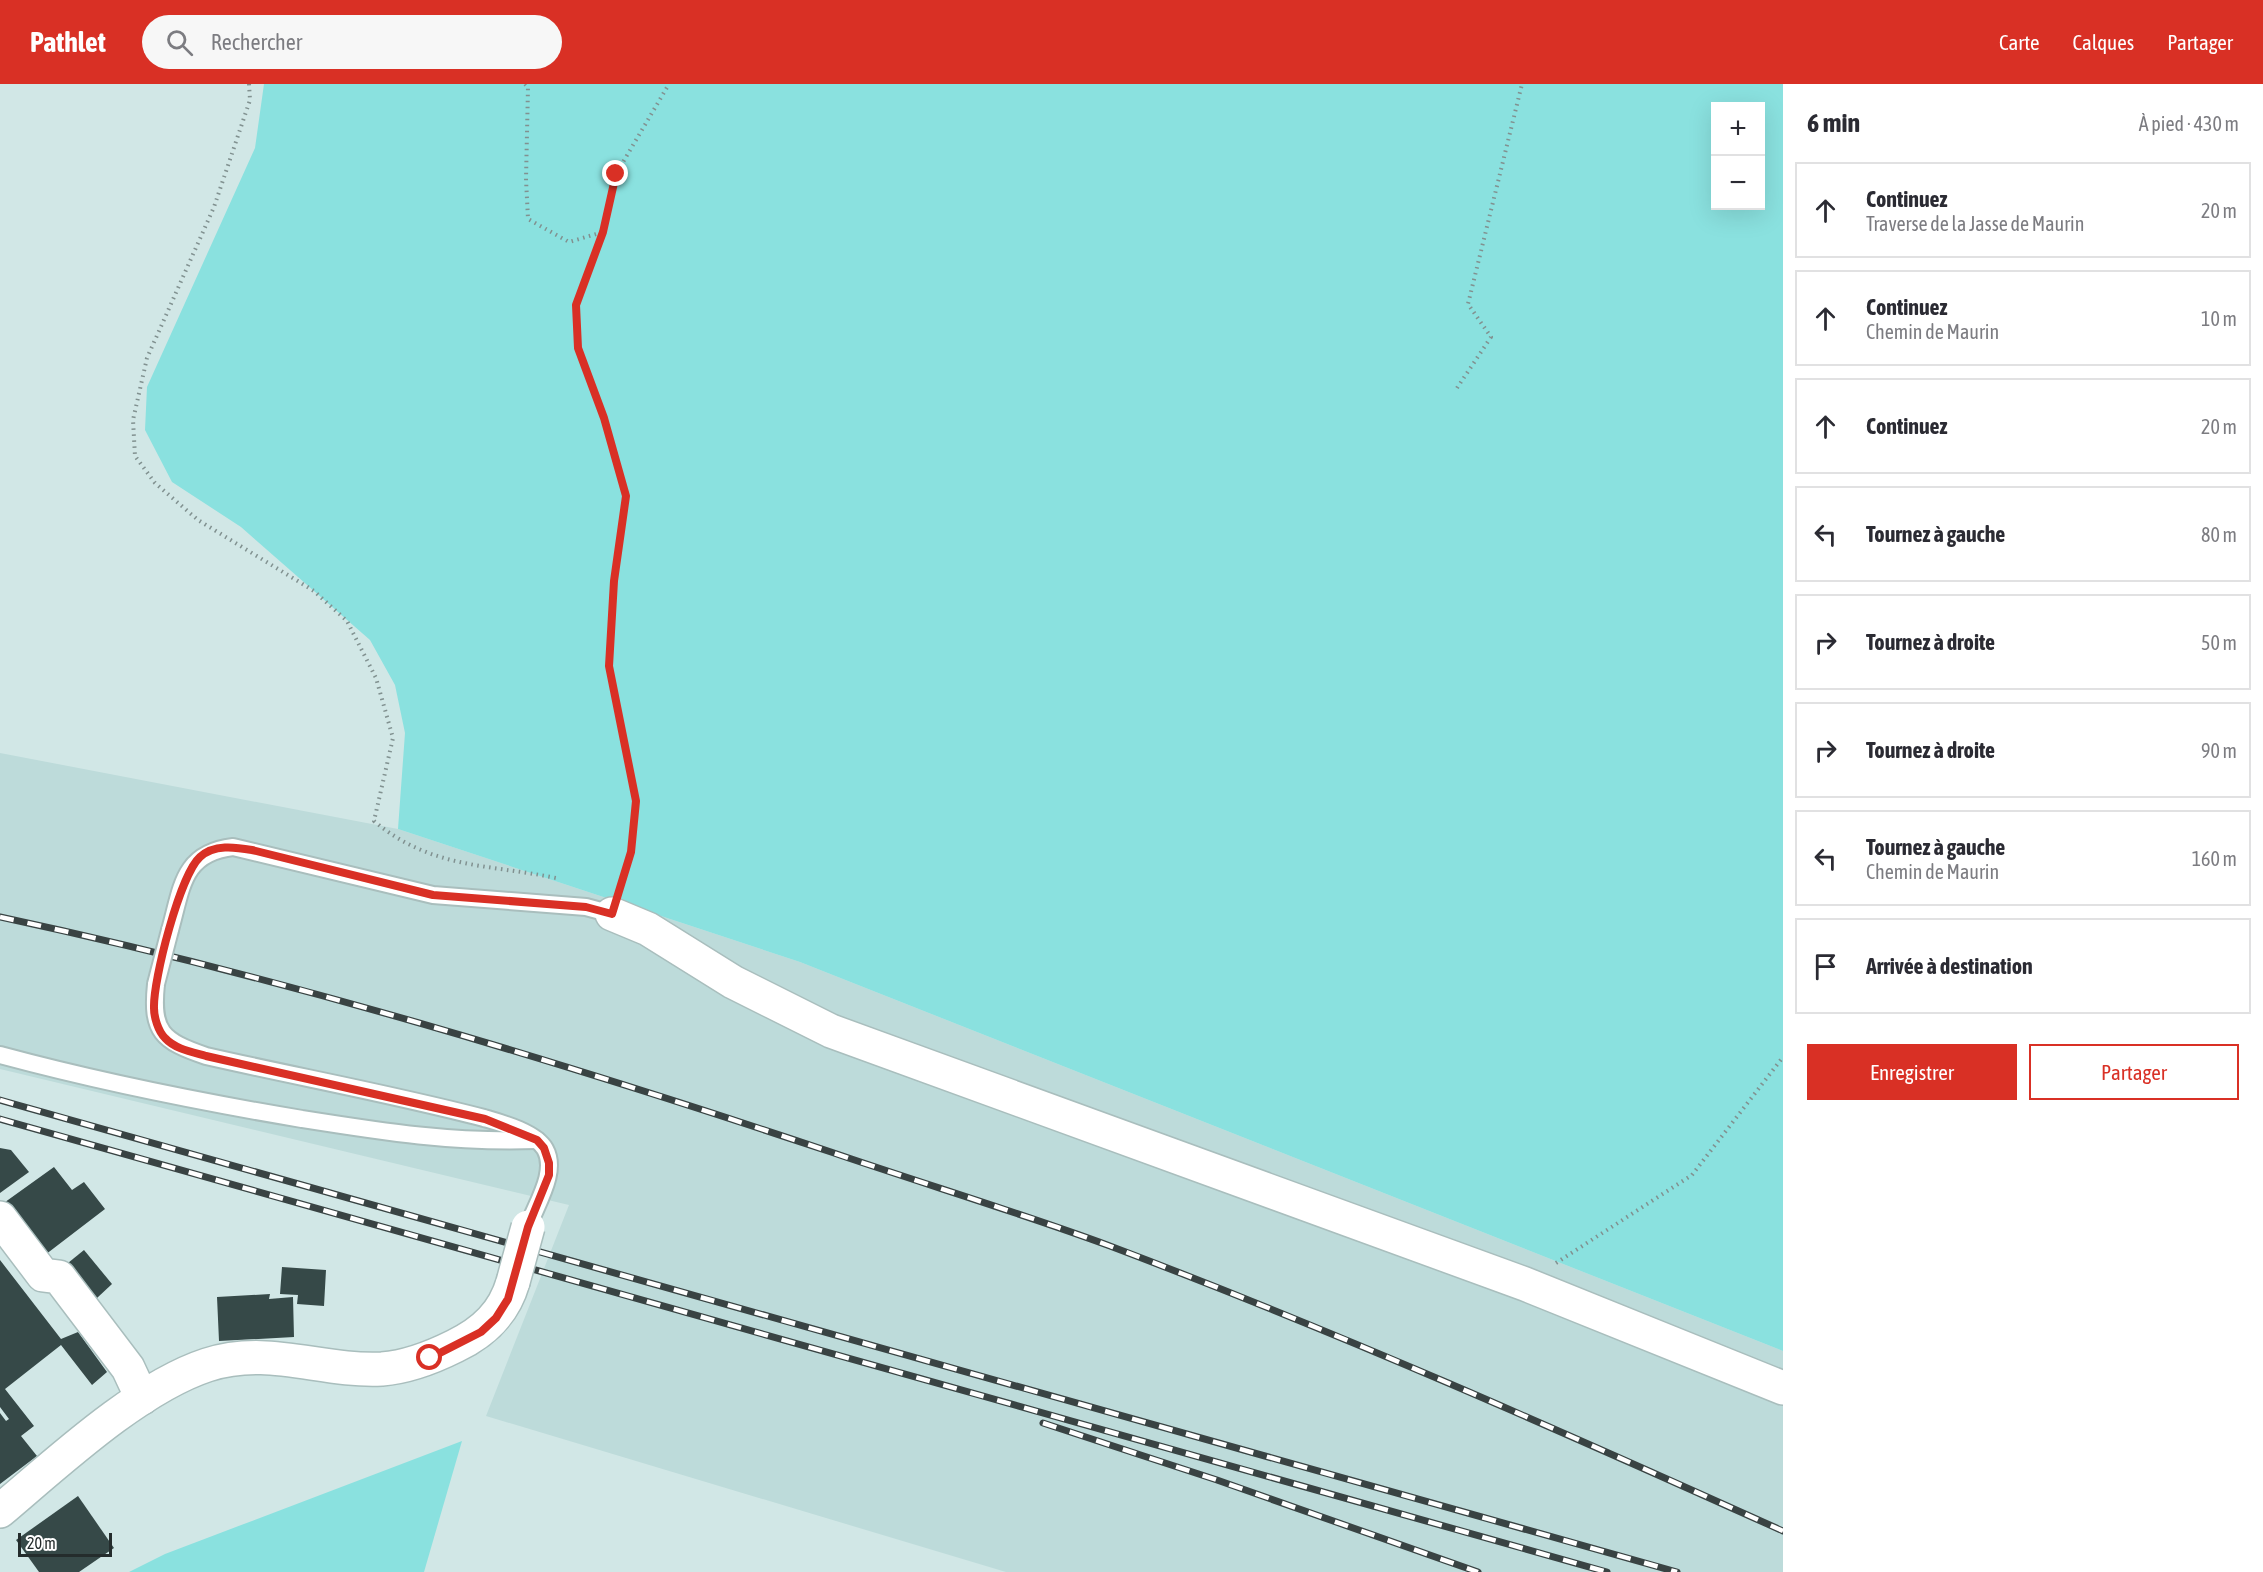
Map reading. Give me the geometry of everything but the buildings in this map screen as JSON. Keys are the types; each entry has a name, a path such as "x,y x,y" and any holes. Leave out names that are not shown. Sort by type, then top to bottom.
{"street":[{"path":"612,914 648,929 733,982 831,1031 1526,1284 1783,1388"},
{"path":"0,1218 43,1275 59,1277 128,1368 142,1398"},
{"path":"0,1511 142,1398 180,1375 206,1365 244,1358 285,1357 360,1369 406,1366 430,1358 481,1332 496,1318 508,1299 528,1227"}],"lane":[{"path":"528,1227 549,1175 549,1163 544,1148 537,1140 485,1119 206,1056 176,1046 165,1038 158,1026 154,1009 156,984 170,930 190,868 201,855 216,849 233,847 433,895 586,907 612,914"},
{"path":"0,1055 150,1093 408,1136 491,1142 537,1140"}],"path":[{"path":"249,84 250,100 218,196 147,358 133,420 135,456 154,483 198,520 314,591 347,621 376,678 393,738 374,821 392,836 443,860 563,879"},
{"path":"525,84 528,87 526,179 528,219 569,242 603,232"},
{"path":"612,914 631,852 636,801 609,666 614,581 626,496 604,418 578,348 576,305 603,232 616,174 669,84"},
{"path":"1457,388 1491,338 1468,303 1522,84"},
{"path":"1526,1284 1692,1175 1783,1057"}],"shaded area":[{"path":"264,84 1783,84 1783,1351 800,962 398,829 405,733 395,685 370,640 241,527 172,482 145,430 147,387 255,148"},
{"path":"0,753 398,829 800,962 1783,1351 1783,1572 1006,1572 486,1416 569,1205 0,1069"},
{"path":"462,1441 424,1572 129,1572 165,1554"}],"railway":[{"path":"0,917 210,966 522,1053 1041,1221 1195,1279 1365,1348 1783,1531"},
{"path":"0,1100 1677,1572"},
{"path":"0,1119 1607,1572"},
{"path":"1043,1423 1217,1480 1478,1572"}],"route":[{"path":"430,1358 481,1332 496,1318 508,1299 528,1227 549,1175 549,1163 544,1148 537,1140 521,1132 485,1119 206,1056 176,1046 165,1038 158,1026 154,1009 156,984 183,884 190,868 201,855 216,849 233,847 252,850 433,895 586,907 612,914 631,852 636,801 618,721 609,666 614,581 626,496 604,418 578,348 576,305 603,232 616,174"}]}
